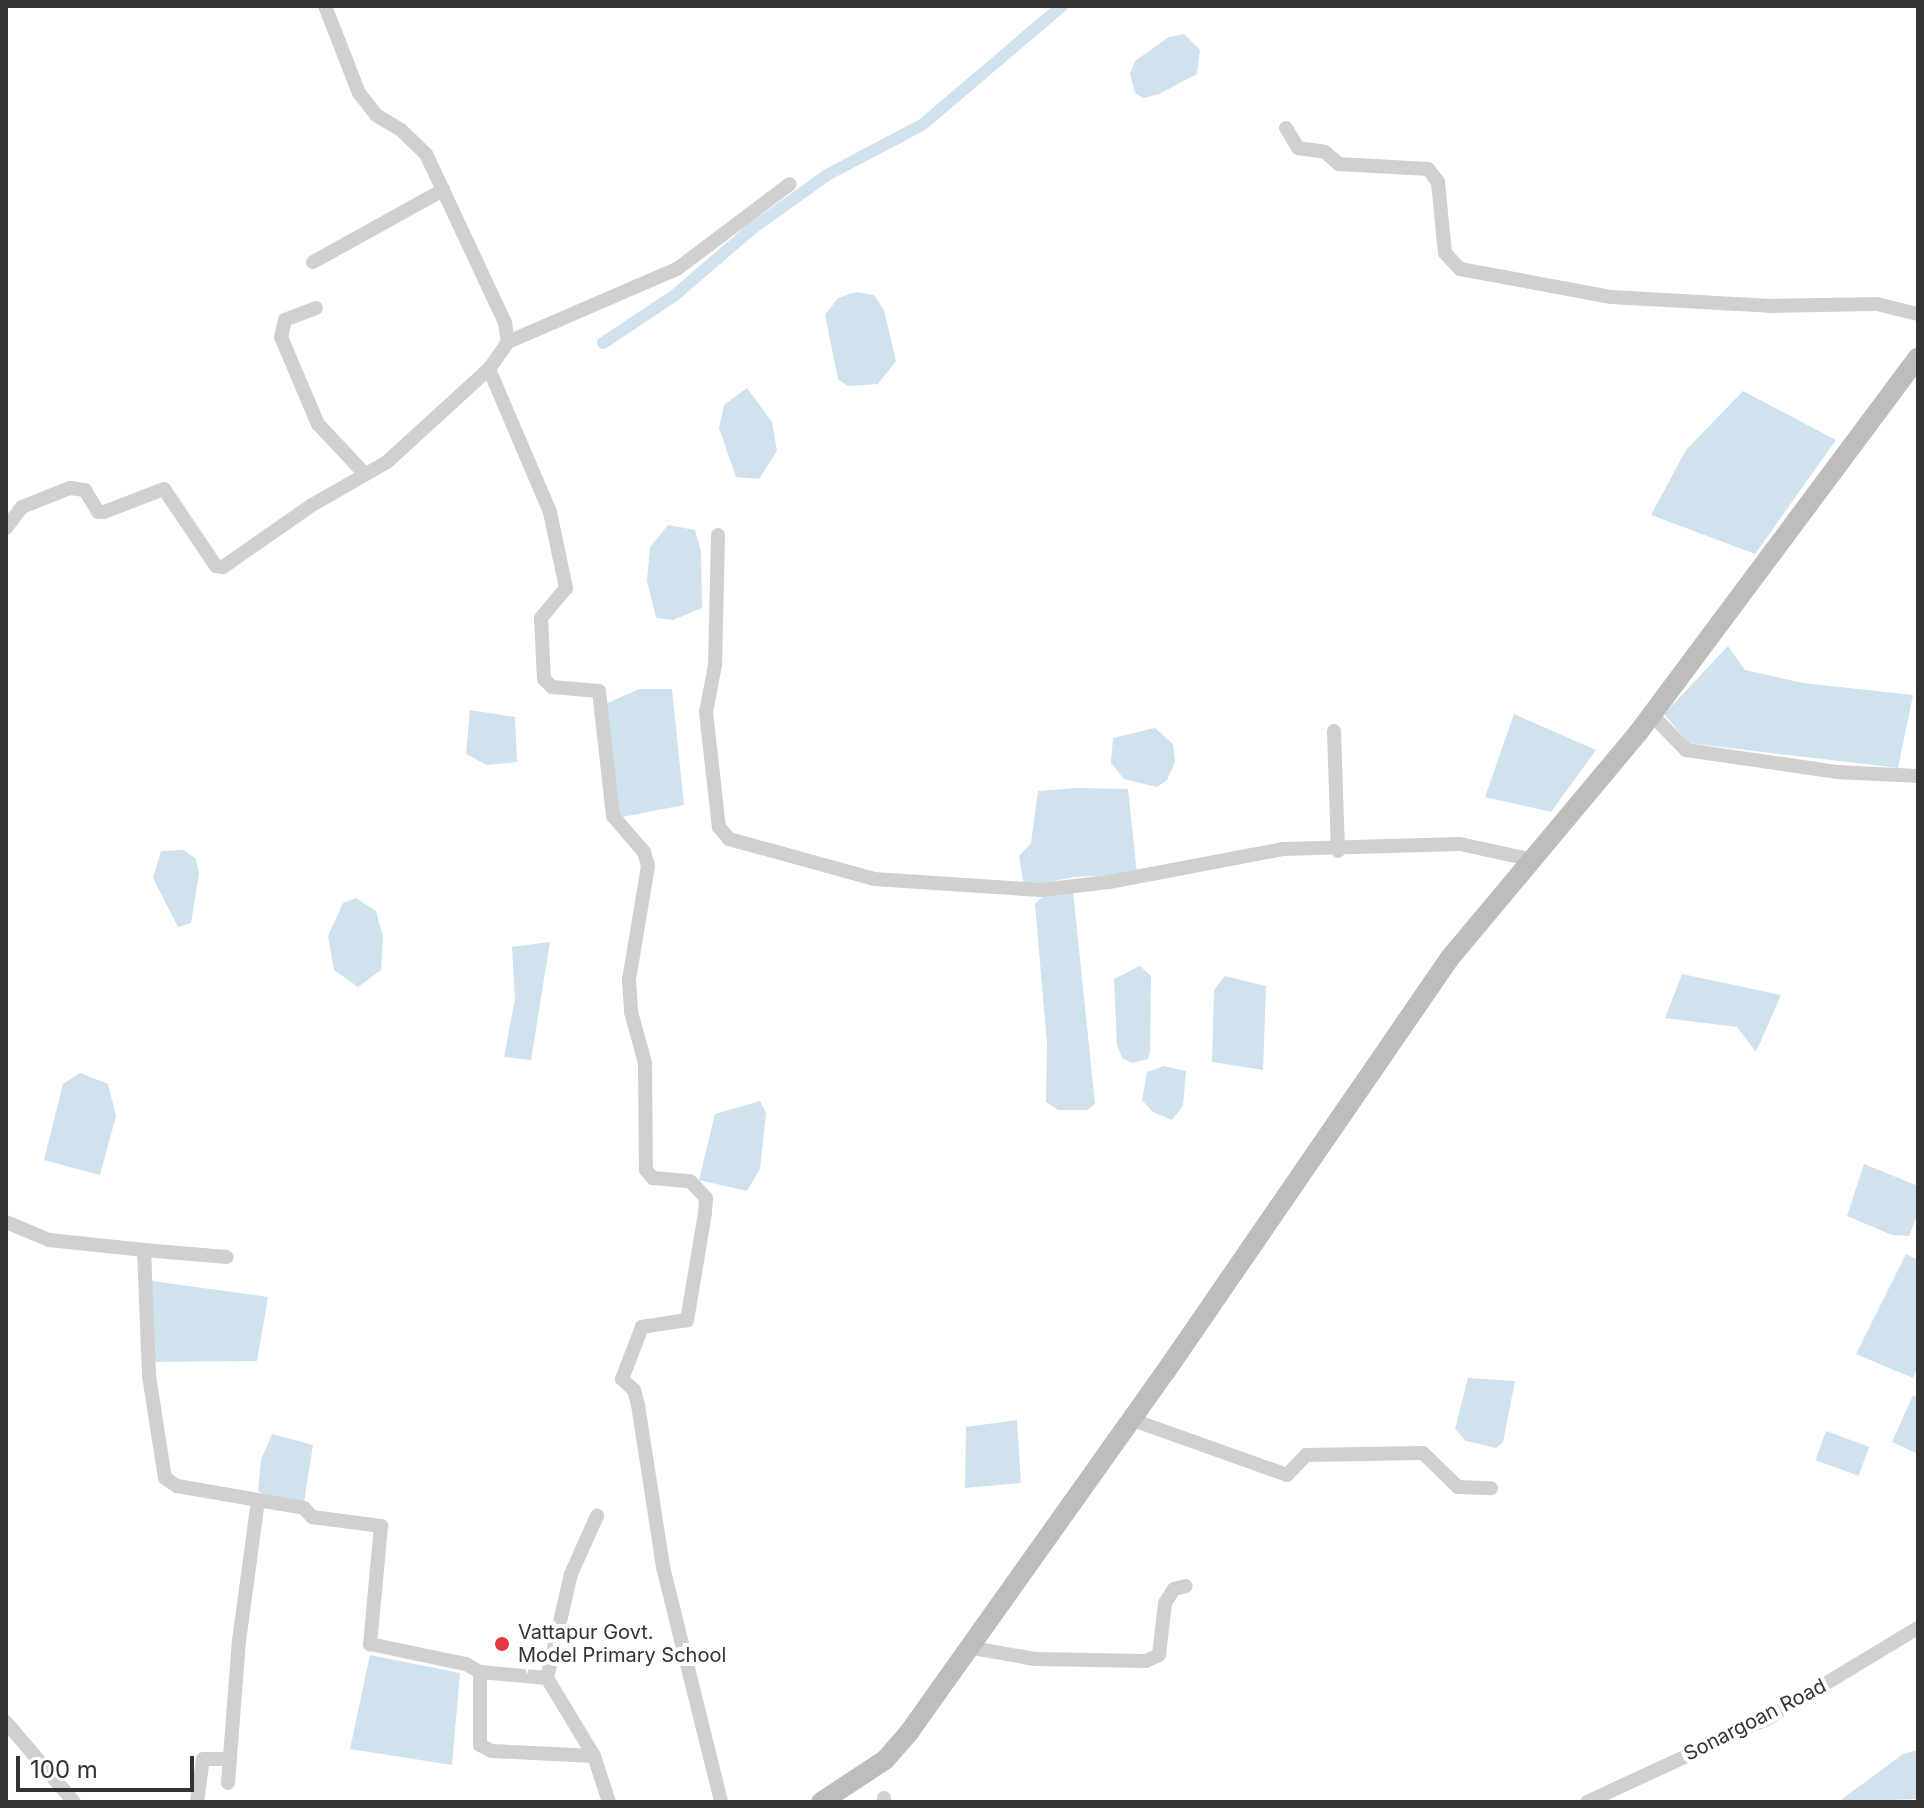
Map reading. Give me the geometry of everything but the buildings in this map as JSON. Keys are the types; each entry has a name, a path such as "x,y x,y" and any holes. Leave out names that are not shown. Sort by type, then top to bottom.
{"main road":[{"path":"821,1802 885,1760 1130,1419 1449,959 1529,859 1652,715 1918,358"}],"street":[{"path":"325,6 359,93 376,115 401,130 426,154 488,282 508,342"},
{"path":"1286,128 1298,148 1325,152 1339,164 1428,169 1438,182 1445,253 1460,269 1611,297 1770,306 1877,304 1918,314"},
{"path":"6,528 22,507 70,488 85,490 98,512 164,489 216,566 223,567 419,438 489,369 508,342 677,269 790,184"},
{"path":"313,262 443,190"},
{"path":"316,308 285,320 281,337 318,424 364,473"},
{"path":"489,369 550,512 566,588 541,618 544,679 552,687 599,691 613,816 644,852 648,866 629,980 631,1012 645,1063 646,1170 653,1178 690,1181 706,1198 687,1320 642,1327 622,1372 638,1405 663,1567 721,1802"},
{"path":"718,535 715,665 706,712 719,827 729,839 874,879 1041,890 1284,849 1338,851 1460,844 1529,859"},
{"path":"1652,715 1686,750 1836,772 1918,776"},
{"path":"1334,731 1338,851"},
{"path":"6,1222 49,1240 227,1257"},
{"path":"144,1250 149,1376 165,1478 177,1486 304,1508 312,1517 381,1526 370,1644 375,1650 466,1664 480,1672 547,1678"},
{"path":"1130,1419 1287,1475 1306,1455 1423,1453 1458,1487 1491,1488"},
{"path":"228,1783 258,1501"},
{"path":"597,1516 571,1574 547,1678 594,1756 609,1802"},
{"path":"967,1647 1035,1659 1146,1661 1159,1655 1165,1603 1174,1589 1186,1586"},
{"name":"Sonargoan Road","path":"1587,1802 1767,1719 1918,1628"},
{"path":"480,1672 480,1745 492,1751 594,1756"},
{"path":"6,1722 74,1802"},
{"path":"197,1802 203,1759 229,1759"}],"water":[{"path":"1184,34 1200,50 1197,74 1159,94 1143,98 1135,93 1130,74 1135,61 1169,37"},
{"path":"856,292 874,295 884,310 896,361 878,384 848,386 838,379 825,315 838,298"},
{"path":"747,388 772,422 777,451 759,479 736,477 719,428 724,405"},
{"path":"1743,391 1836,440 1755,554 1651,515 1686,450"},
{"path":"668,525 695,530 701,552 702,608 673,620 656,618 647,581 650,547"},
{"path":"1728,646 1745,670 1803,683 1913,695 1898,768 1688,743 1664,714"},
{"path":"639,689 672,689 684,805 617,818 605,704"},
{"path":"470,710 515,717 517,762 487,765 466,754"},
{"path":"1514,714 1596,750 1551,812 1485,797"},
{"path":"1155,728 1173,744 1175,762 1167,780 1157,787 1124,779 1111,763 1113,738"},
{"path":"1128,789 1137,874 1074,877 1024,887 1019,856 1031,843 1038,791"},
{"path":"184,850 196,859 199,874 191,923 178,927 153,878 161,851"},
{"path":"1073,891 1095,1104 1087,1110 1058,1110 1046,1102 1047,1044 1035,904 1047,893"},
{"path":"356,898 376,911 383,937 381,970 358,987 334,970 328,936 343,903"},
{"path":"550,942 531,1060 504,1057 515,999 512,947"},
{"path":"1140,966 1151,976 1150,1052 1148,1059 1132,1063 1122,1058 1117,1045 1114,979"},
{"path":"1682,974 1781,995 1756,1052 1737,1027 1665,1018"},
{"path":"1225,976 1266,986 1263,1070 1212,1062 1214,990"},
{"path":"1164,1066 1186,1071 1183,1106 1172,1120 1153,1112 1142,1100 1147,1072"},
{"path":"80,1073 108,1084 116,1116 100,1175 44,1160 63,1084"},
{"path":"760,1101 766,1113 760,1169 747,1191 699,1180 715,1114"},
{"path":"1864,1164 1918,1186 1918,1213 1909,1236 1892,1235 1847,1216"},
{"path":"1906,1254 1918,1260 1918,1366 1913,1378 1856,1354"},
{"path":"152,1281 268,1297 257,1361 151,1362"},
{"path":"1468,1378 1515,1381 1503,1442 1496,1448 1466,1441 1455,1429"},
{"path":"1913,1395 1918,1397 1918,1454 1892,1442"},
{"path":"1017,1420 1021,1483 965,1488 966,1427"},
{"path":"1826,1431 1869,1447 1859,1476 1815,1460"},
{"path":"272,1434 313,1445 304,1502 276,1502 258,1491 261,1460"},
{"path":"370,1655 460,1673 452,1765 350,1749"},
{"path":"1918,1750 1918,1799 1838,1802 1903,1754"}],"waterway":[{"path":"603,343 675,295 753,228 827,175 922,125 1062,6"}],"place":[{"name":"Vattapur Govt. Model Primary School","path":"502,1644"}]}
